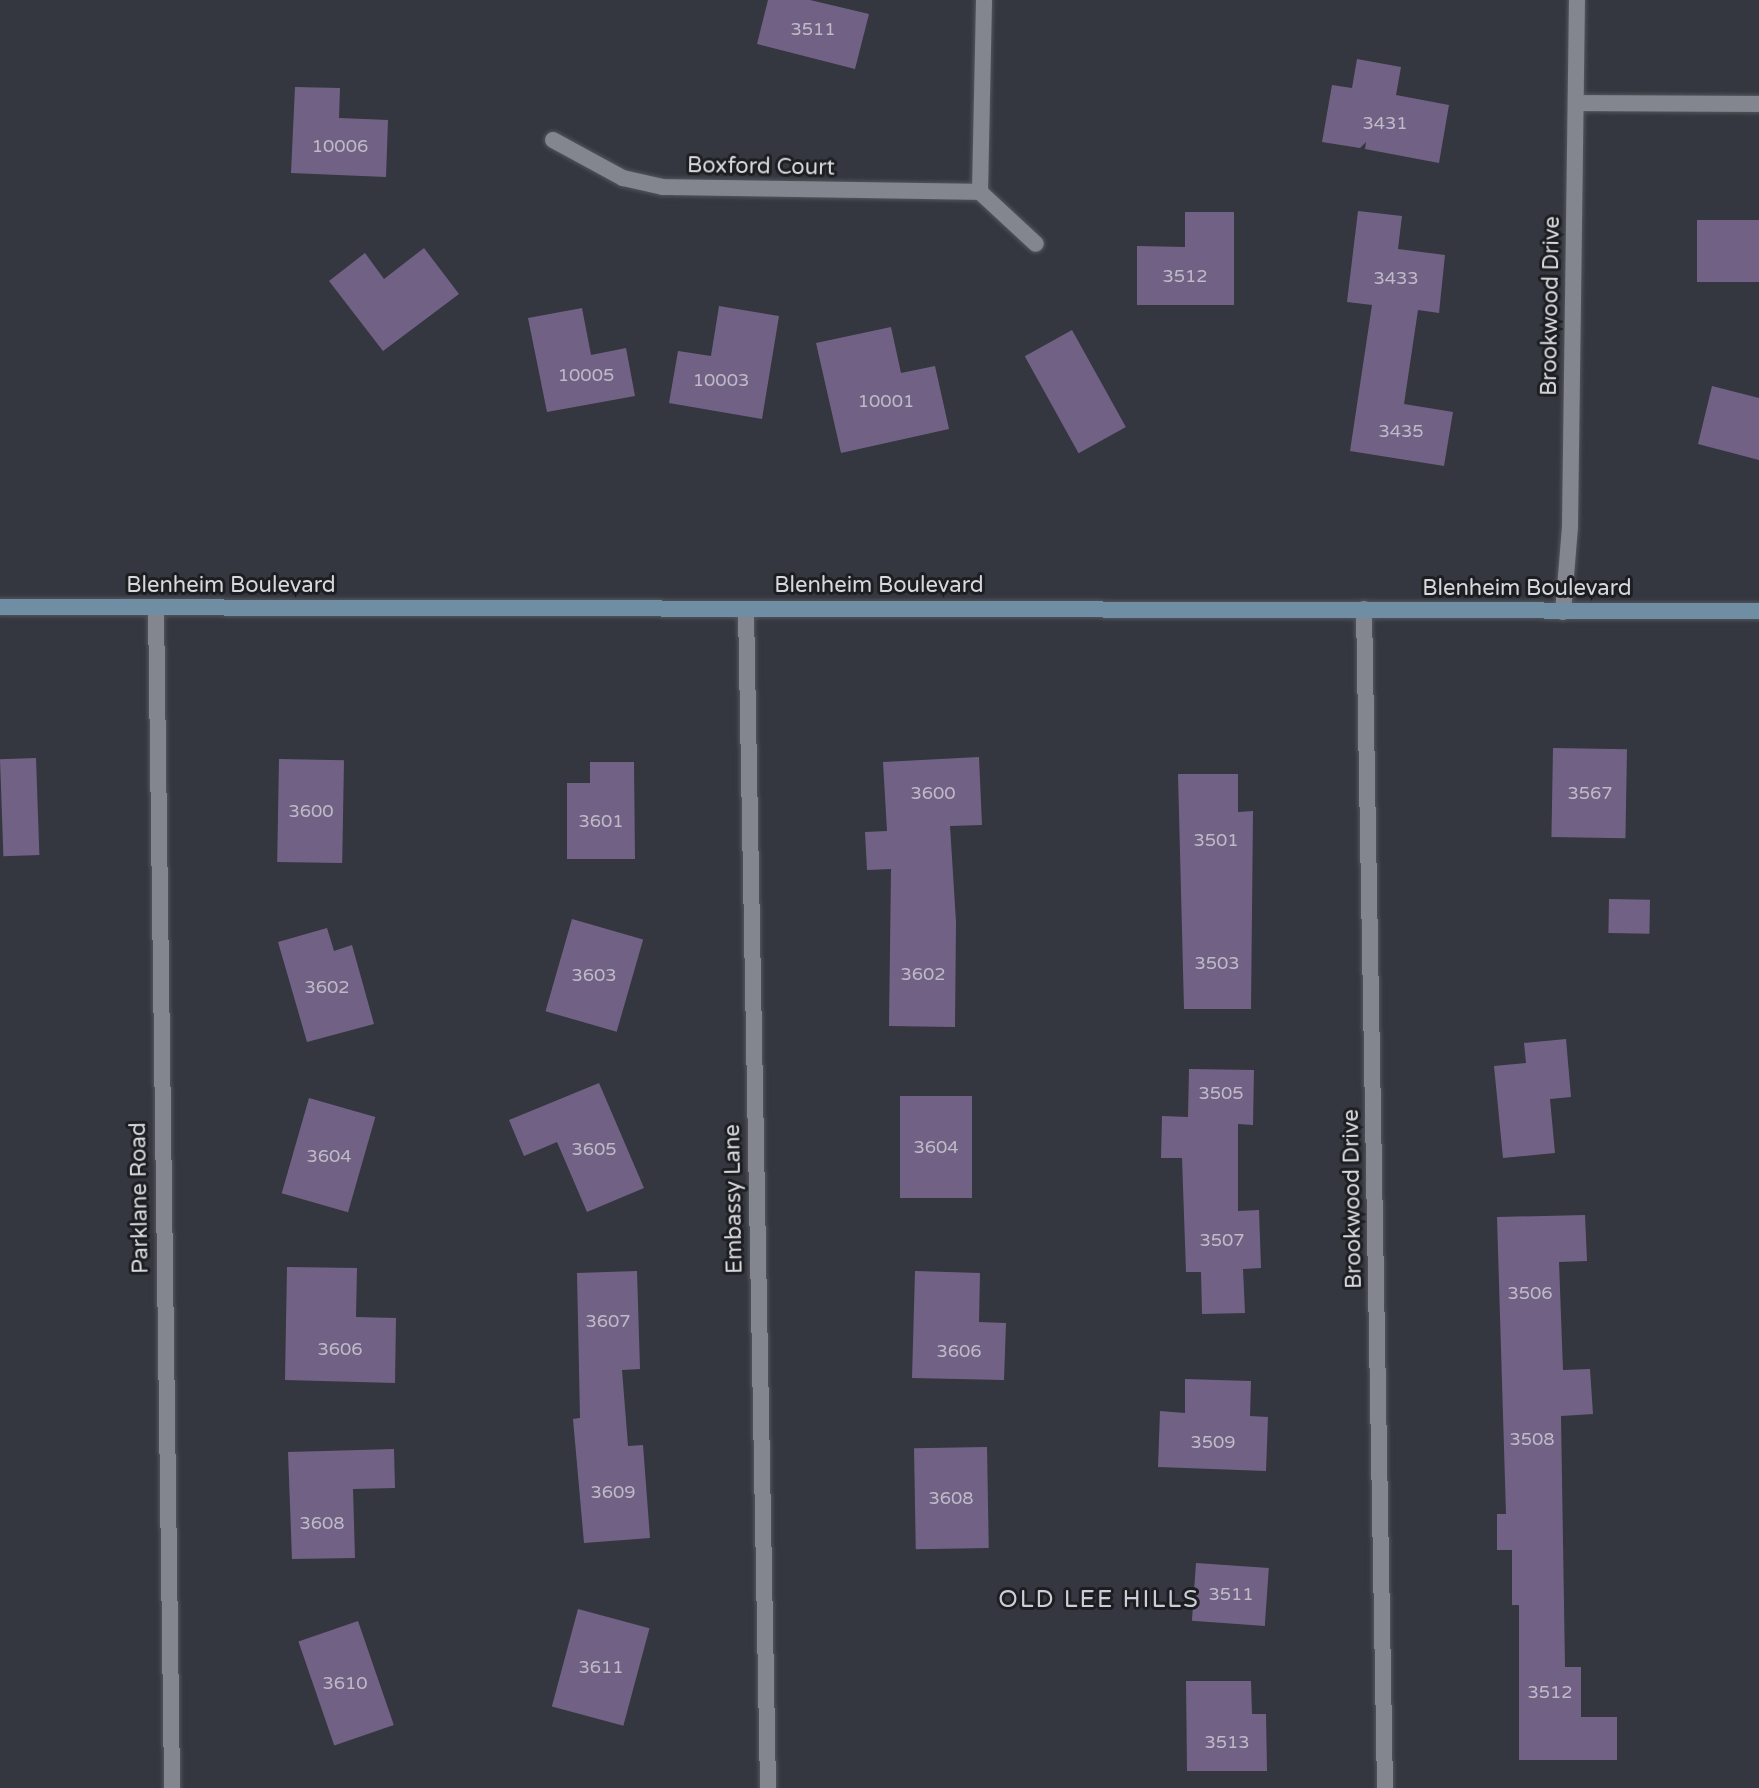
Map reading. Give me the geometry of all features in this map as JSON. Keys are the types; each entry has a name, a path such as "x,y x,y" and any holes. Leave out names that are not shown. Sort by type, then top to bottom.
{"main road":[{"name":"Blenheim Boulevard","path":"0,607 1759,611"}],"street":[{"path":"984,0 980,192 1036,244"},
{"name":"Brookwood Drive","path":"1563,612 1570,526 1577,0"},
{"path":"1576,103 1759,104"},
{"name":"Boxford Court","path":"553,140 623,178 663,187 980,192"},
{"name":"Parklane Road","path":"156,608 172,1788"},
{"name":"Embassy Lane","path":"746,609 768,1788"},
{"name":"Brookwood Drive","path":"1364,609 1385,1788"}],"building":[{"path":"768,0 810,0 869,14 855,69 757,44"},
{"path":"1357,59 1401,67 1396,95 1449,105 1439,163 1365,149 1366,142 1360,148 1322,142 1332,85 1352,88"},
{"path":"295,87 340,88 339,118 388,120 386,177 291,173"},
{"path":"1358,211 1402,216 1398,249 1445,255 1439,313 1418,310 1404,404 1453,412 1444,466 1350,451 1372,305 1347,302"},
{"path":"1185,212 1234,212 1234,305 1137,305 1137,246 1185,247"},
{"path":"1697,220 1759,220 1759,282 1697,282"},
{"path":"424,248 459,294 383,351 329,281 365,253 384,279"},
{"path":"719,306 779,316 762,419 669,403 678,351 711,356"},
{"path":"582,308 591,355 626,348 635,396 547,412 528,318"},
{"path":"891,327 901,373 935,366 949,429 841,453 816,343"},
{"path":"1072,330 1126,427 1079,453 1025,356"},
{"path":"1712,386 1759,398 1759,460 1698,444"},
{"path":"1553,748 1627,749 1625,838 1551,837"},
{"path":"979,757 982,825 950,826 956,922 955,1027 889,1026 891,869 867,870 865,832 887,831 883,762"},
{"path":"36,758 39,855 3,856 0,759"},
{"path":"279,759 344,760 342,863 277,862"},
{"path":"590,762 634,762 635,859 567,859 567,783 590,783"},
{"path":"1178,774 1238,774 1238,812 1253,811 1251,1009 1184,1009"},
{"path":"1609,899 1650,900 1649,934 1608,933"},
{"path":"572,919 643,939 617,1032 546,1011"},
{"path":"327,928 334,951 352,945 374,1024 307,1042 278,942"},
{"path":"1566,1039 1571,1097 1550,1099 1555,1153 1503,1158 1494,1066 1526,1063 1524,1043"},
{"path":"1189,1069 1254,1070 1253,1125 1238,1124 1238,1211 1259,1210 1261,1268 1243,1269 1245,1313 1202,1314 1201,1272 1186,1272 1182,1158 1161,1158 1162,1116 1188,1117"},
{"path":"599,1083 644,1188 587,1212 557,1142 524,1156 509,1120"},
{"path":"900,1096 972,1096 972,1198 900,1198"},
{"path":"309,1098 375,1117 348,1212 282,1193"},
{"path":"1585,1215 1587,1261 1559,1262 1563,1370 1590,1369 1593,1414 1561,1416 1565,1667 1581,1667 1581,1717 1617,1717 1617,1760 1519,1760 1519,1605 1512,1605 1512,1550 1497,1550 1497,1514 1506,1514 1497,1217"},
{"path":"287,1267 357,1268 356,1317 396,1318 395,1383 285,1380"},
{"path":"637,1271 640,1369 622,1370 628,1446 643,1445 650,1538 584,1543 573,1419 580,1418 577,1273"},
{"path":"915,1271 980,1273 979,1322 1006,1323 1004,1380 912,1378"},
{"path":"1185,1379 1251,1381 1250,1416 1268,1417 1266,1471 1158,1467 1160,1411 1185,1413"},
{"path":"987,1447 989,1548 916,1549 914,1448"},
{"path":"394,1449 395,1488 353,1489 355,1558 292,1559 288,1452"},
{"path":"1196,1563 1269,1568 1265,1626 1192,1621"},
{"path":"578,1609 649,1628 623,1726 552,1707"},
{"path":"358,1621 394,1725 334,1746 298,1642"},
{"path":"1186,1681 1251,1681 1252,1714 1266,1714 1267,1771 1187,1771"}],"district":[{"name":"OLD LEE HILLS","path":"1099,1600"}]}
